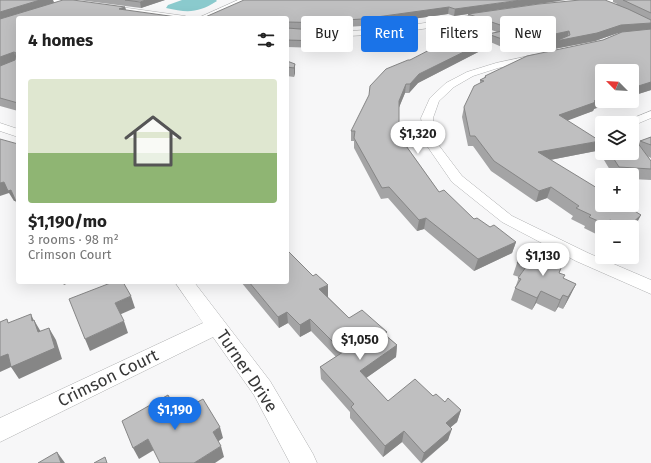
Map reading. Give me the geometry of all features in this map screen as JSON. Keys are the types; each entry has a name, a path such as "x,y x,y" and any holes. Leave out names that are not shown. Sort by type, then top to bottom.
{"street":[{"path":"54,0 172,16"},
{"path":"207,16 243,0"},
{"path":"598,0 616,8"},
{"path":"576,2 613,0"},
{"path":"48,8 70,2"},
{"path":"289,32 307,35 378,31 500,12"},
{"path":"144,16 152,13"},
{"path":"542,56 496,66 470,74 450,85 434,100 427,118 431,143 458,179 507,219 582,257 651,286"},
{"path":"639,119 651,114"},
{"path":"0,127 16,132"},
{"name":"Turner Drive","path":"185,284 262,388 304,463"},
{"name":"Crimson Court","path":"0,430 216,326"}],"water":[{"path":"182,0 217,1 204,8 193,11 181,11 166,8 168,5"}],"building":[{"path":"0,0 40,0 0,12"},
{"path":"63,0 125,7 119,9 170,16 16,16 16,53 14,52 0,57 0,19"},
{"path":"125,0 146,0 140,2"},
{"path":"244,0 521,0 455,9 449,7 384,16 361,16 361,19 353,20 353,16 301,16 301,22 289,22 289,16 208,16"},
{"path":"580,0 605,0 651,20 651,23 621,25 597,33 556,41 570,35 569,31 556,34 556,16 500,16 500,25 492,22 492,16 474,16 468,14"},
{"path":"623,0 651,0 651,13"},
{"path":"289,28 301,29 301,40 289,40"},
{"path":"651,29 651,82 639,86 639,64 595,64 595,102 559,115 595,138 595,142 538,152 595,187 595,212 636,212 641,215 636,220 596,220 589,217 591,215 576,208 579,206 551,187 539,191 494,161 475,136 470,136 464,107 474,86 484,81 480,80 486,77 485,76 527,56 546,52 556,52 556,50 603,40 622,32"},
{"path":"500,32 500,38 492,35 492,33"},
{"path":"426,52 464,52 419,74 410,84 406,84 399,101 399,136 439,192 444,190 474,219 477,218 490,227 494,225 516,242 478,259 426,218 419,220 389,187 382,188 354,138 355,131 351,131 369,95 370,86 386,69 410,60"},
{"path":"16,53 16,102 0,98 0,66 15,60"},
{"path":"289,62 295,64 294,68 289,67"},
{"path":"651,137 651,145 640,141"},
{"path":"0,139 16,143 16,201 11,190 8,191 4,182 0,183"},
{"path":"639,145 651,161 651,169 619,167 614,160 639,160"},
{"path":"528,249 560,263 558,267 561,268 559,273 565,275 563,278 576,284 568,297 563,295 560,300 541,291 537,298 515,288 521,279 518,278 526,267 517,263"},
{"path":"289,252 313,276 316,274 328,285 319,289 349,318 362,310 387,332 384,334 397,345 360,371 388,401 415,379 433,396 436,394 445,402 448,398 461,410 446,423 452,429 424,453 404,431 385,446 351,407 354,404 320,367 343,352 310,319 300,325 287,312 278,317 251,284 289,284"},
{"path":"108,284 124,284 131,296 115,303 124,321 85,339 69,299"},
{"path":"31,314 32,321 34,320 38,332 49,328 55,348 11,367 8,354 0,357 0,322 7,319 8,323"},
{"path":"168,395 178,413 203,399 220,427 213,432 221,446 194,463 160,463 148,439 133,448 122,421"},
{"path":"57,452 61,463 38,463"},
{"path":"105,457 107,463 94,463"}]}
